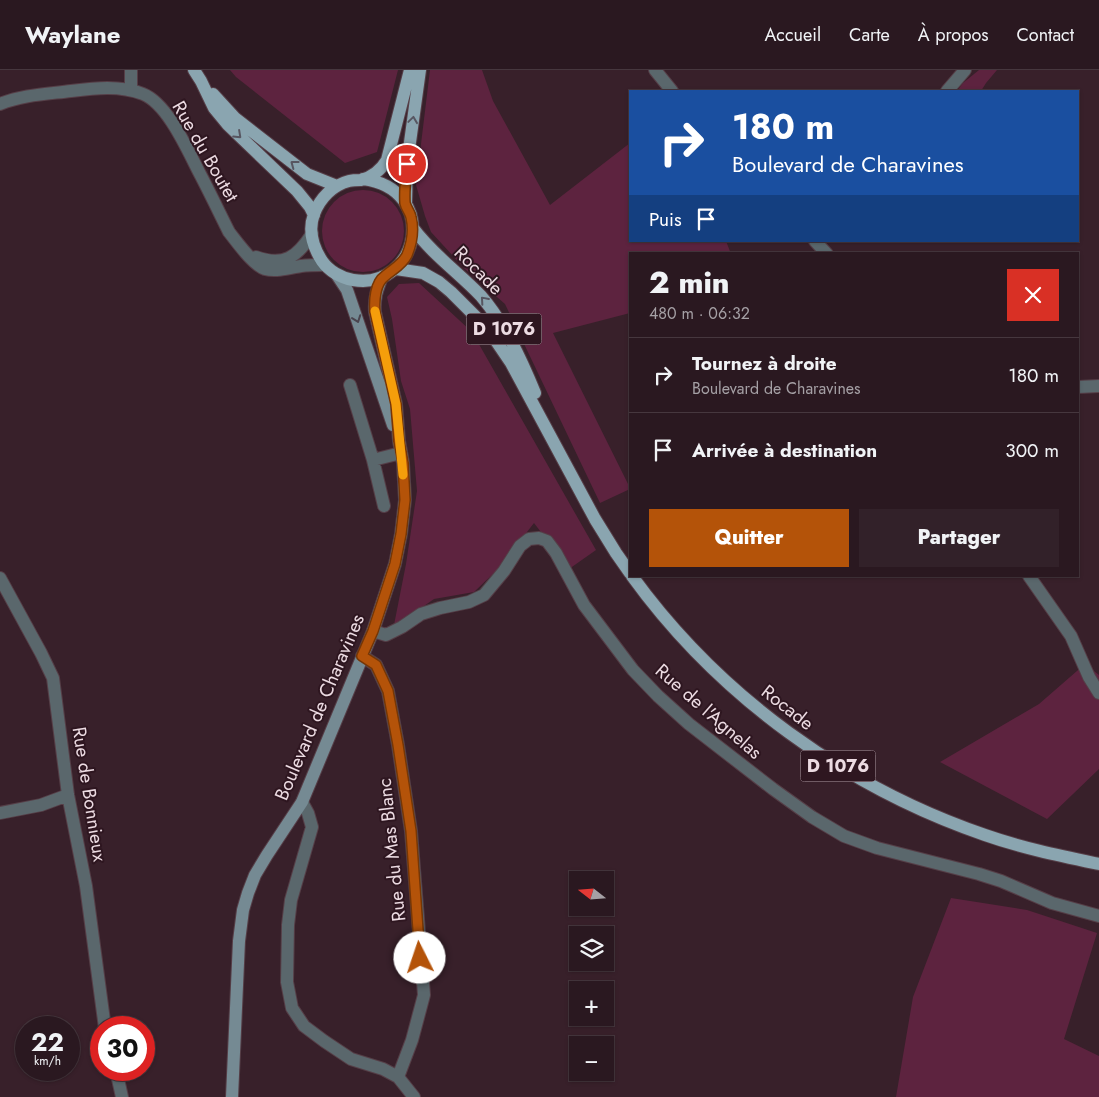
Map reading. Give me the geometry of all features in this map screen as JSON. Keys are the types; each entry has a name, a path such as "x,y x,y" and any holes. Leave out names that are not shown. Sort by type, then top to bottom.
{"main road":[{"path":"194,70 214,108 228,125 297,191 314,215"},
{"name":"Boulevard de Charavines","path":"400,447 347,290 337,275 325,265 315,250 312,224 319,204 327,194 337,186 349,181 363,179 376,173 383,167 387,160 410,70"},
{"name":"Boulevard de Charavines","path":"406,204 407,164 420,70"},
{"path":"201,81 234,118 271,147 306,174 337,186"},
{"name":"Boulevard de Charavines","path":"337,275 360,281 382,277 396,268 406,257 411,243 413,228 411,215 406,204 387,186 363,179"},
{"name":"Rocade","path":"413,228 426,245 492,309 514,346 530,380 559,453"},
{"name":"Rocade","path":"396,268 423,273 434,279 451,292 494,338 511,363 595,520 629,572"},
{"name":"Boulevard de Charavines","path":"232,1097 239,941 243,910 248,893 255,875 302,802 373,631 395,564 401,534 405,500 396,404 375,312 374,300 382,277"},
{"name":"Rocade","path":"633,577 679,634 745,698 783,728 838,766 872,786 958,825 1025,847 1099,864"}],"street":[{"path":"131,90 132,70"},
{"path":"656,70 671,90"},
{"path":"948,90 965,70"},
{"name":"Rue du Boutet","path":"0,104 21,97 93,88 116,88 145,94 167,114 229,232 259,266 274,270 325,265"},
{"path":"246,253 268,261 284,260 298,253 312,234"},
{"path":"816,242 825,252"},
{"path":"350,385 373,460 384,506"},
{"path":"1079,387 1099,386"},
{"path":"373,460 400,447"},
{"name":"Rue de l'Agnelas","path":"373,631 386,635 421,614 469,602 484,595 504,571 520,546 529,539 539,538 547,542 556,553 584,605 633,670 658,696 696,730 774,790 812,816 844,836 877,848 979,874 1001,881 1052,903 1099,916"},
{"path":"1030,577 1071,636 1089,677 1099,694"},
{"name":"Rue de Bonnieux","path":"0,578 54,678 68,795 86,886 103,1016"},
{"name":"Rue du Mas Blanc","path":"362,656 376,665 388,691 411,831 424,995 412,1040 398,1076"},
{"path":"0,813 41,805 68,795"},
{"path":"302,802 312,827 291,900 288,925 287,982 292,1008 304,1026 324,1041 350,1059 383,1069 398,1076 414,1097"},
{"path":"118,1081 122,1097"}],"shaded area":[{"path":"230,70 398,70 377,152 345,163 236,77"},
{"path":"430,70 482,70 493,101 550,205 629,144 629,242 726,242 730,252 629,252 629,313 553,333 629,486 629,489 600,503 505,304 465,269 431,232 416,185"},
{"path":"979,70 997,70 982,90 958,90"},
{"path":"363,190 379,193 392,202 401,215 404,231 401,247 392,260 379,269 363,272 347,269 334,260 325,247 322,231 325,215 334,202 347,193"},
{"path":"419,283 472,332 596,550 569,569 534,523 498,569 474,592 434,599 394,625 406,564 417,491 410,409 401,381 387,297 399,284"},
{"path":"1085,664 1099,675 1099,769 1047,819 940,762 1039,704"},
{"path":"951,898 1027,910 1097,933 1064,1039 1099,1056 1099,1097 896,1097 913,997"}],"slow traffic":[{"path":"375,311 396,404 403,475"}],"route":[{"path":"407,164 405,188 406,204 411,215 413,228 411,243 406,257 396,268 382,277 374,300 375,312 396,404 405,500 395,564 386,595 362,656 376,665 388,691 411,831 420,958"}]}
